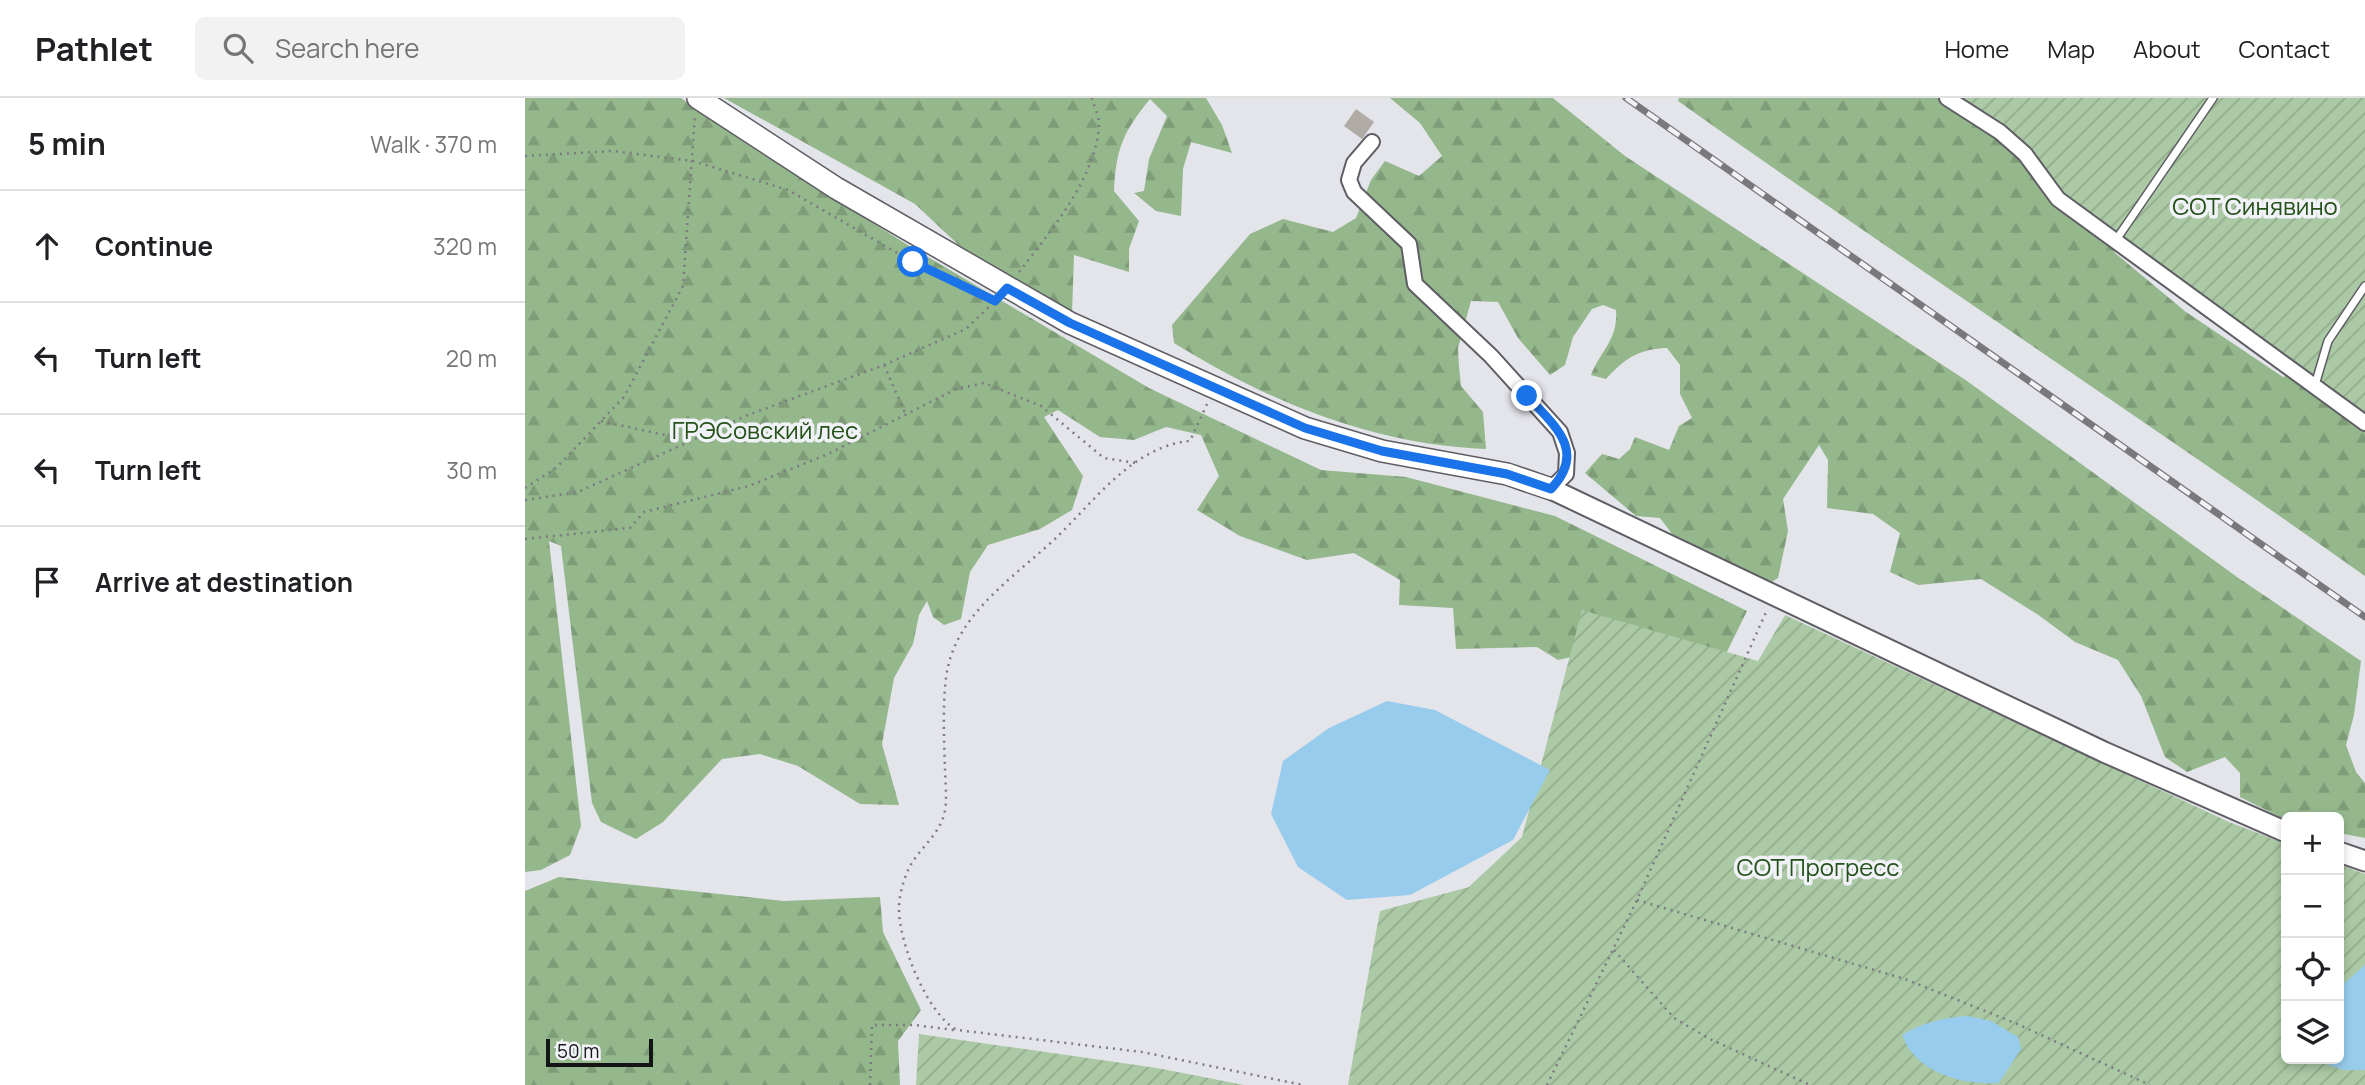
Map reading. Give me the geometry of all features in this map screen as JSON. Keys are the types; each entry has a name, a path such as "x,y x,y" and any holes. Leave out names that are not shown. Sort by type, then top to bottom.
{"main road":[{"path":"697,104 836,188 1001,295 1305,428 1382,451 1507,474 1551,489"}],"street":[{"path":"1947,98 2000,132 2025,154 2058,199 2365,422"},
{"path":"1372,142 1354,163 1349,180 1354,192 1409,244 1415,284 1491,356 1560,432 1567,453 1566,474 1551,489 2104,752 2281,830"},
{"path":"2344,854 2365,861"}],"lane":[{"path":"2116,240 2213,98"},
{"path":"2315,385 2327,341 2365,285"}],"path":[{"path":"525,500 578,492 689,441 806,392 884,365 967,329 1001,295 1062,217 1088,167 1099,123 1092,98"},
{"path":"525,488 556,468 624,397 683,286 697,104"},
{"path":"525,156 613,151 693,161 788,190 913,262 1001,295"},
{"path":"884,365 906,415"},
{"path":"525,538 630,528 644,512 749,486 828,454 956,389 984,383 1041,406 1104,458 1136,463"},
{"path":"957,1030 937,1013 917,975 904,940 899,910 901,888 909,867 943,816 947,667 975,615 1059,535 1107,484 1136,463 1178,442 1190,440 1214,387"},
{"path":"601,421 689,441"},
{"path":"1548,1085 1614,950 1774,595"},
{"path":"1637,900 1905,979 2015,1023 2150,1085"},
{"path":"1614,950 1674,1018 1710,1039 1810,1085"},
{"path":"870,1085 872,1025 915,1025 1142,1052 1303,1085"}],"green space":[{"name":"ГРЭСовский лес","path":"525,98 681,98 750,146 911,247 1149,388 1321,470 1406,477 1555,516 1747,611 1719,668 1609,648 1558,660 1537,647 1456,649 1453,608 1399,605 1400,580 1354,553 1307,560 1240,536 1197,510 1219,476 1201,435 1166,427 1134,440 1100,437 1058,410 1044,417 1083,476 1072,510 1040,529 988,545 970,572 961,619 944,625 933,617 927,601 919,615 913,644 894,678 882,744 899,805 860,804 798,766 760,754 722,759 663,822 636,839 601,822 592,803 561,546 549,541 581,826 570,855 541,870 525,872"},
{"path":"724,98 1206,98 1222,125 1232,153 1191,142 1183,169 1181,216 1156,211 1134,193 1144,191 1149,159 1167,116 1150,99 1127,132 1119,152 1115,176 1114,191 1139,221 1129,249 1129,272 1074,255 1072,314 983,268 915,204"},
{"path":"1390,98 1553,98 1625,156 1967,381 2237,577 2361,661 2354,715 2346,745 2356,772 2365,783 2365,838 2344,834 2344,812 2281,812 2281,818 2240,797 2240,773 2225,757 2187,772 2165,757 2141,696 2118,660 2075,642 2037,614 1981,579 1918,585 1890,572 1900,533 1873,514 1827,508 1828,460 1819,445 1783,499 1788,531 1778,578 1754,593 1695,564 1660,518 1636,516 1585,473 1602,454 1619,459 1630,449 1635,437 1669,450 1679,426 1692,418 1680,394 1680,365 1667,348 1648,350 1633,356 1606,379 1591,375 1612,337 1616,310 1603,305 1592,309 1573,337 1565,365 1550,375 1518,338 1498,302 1471,301 1458,348 1459,367 1461,386 1483,412 1486,449 1403,439 1324,417 1247,384 1174,343 1172,325 1250,234 1283,219 1333,232 1356,218 1371,180 1385,161 1419,176 1442,156 1420,123"},
{"path":"1679,98 1988,98 2076,172 2115,253 2186,312 2283,377 2343,359 2365,372 2365,576 1763,161 1678,101"},
{"name":"СОТ Синявино","path":"1947,98 2365,98 2365,423 2058,199 2025,154"},
{"name":"СОТ Прогресс","path":"1582,610 1758,661 1785,615 2229,822 2281,842 2281,1064 2344,1064 2344,866 2365,874 2365,1085 1348,1085 1380,911 1469,887 1522,837"},
{"path":"559,877 784,901 880,897 883,932 921,1010 898,1041 900,1085 525,1085 525,891"},
{"path":"919,1034 1157,1068 1244,1085 916,1085"}],"water":[{"path":"1387,701 1435,710 1550,770 1513,840 1410,895 1347,900 1298,867 1271,814 1283,761 1329,728"},
{"path":"2365,965 2365,1070 2343,1070 2326,1064 2344,1064 2344,984"},
{"path":"1968,1016 1991,1021 2018,1037 2021,1049 1999,1083 1970,1082 1941,1074 1918,1059 1902,1035 1933,1021"}],"building":[{"path":"1356,109 1374,122 1362,139 1344,126"}],"railway":[{"path":"1626,98 2365,617"}],"route":[{"path":"913,262 995,301 1007,288 1070,323 1305,428 1382,451 1507,474 1551,489 1566,474 1567,453 1560,432 1527,396"}]}
